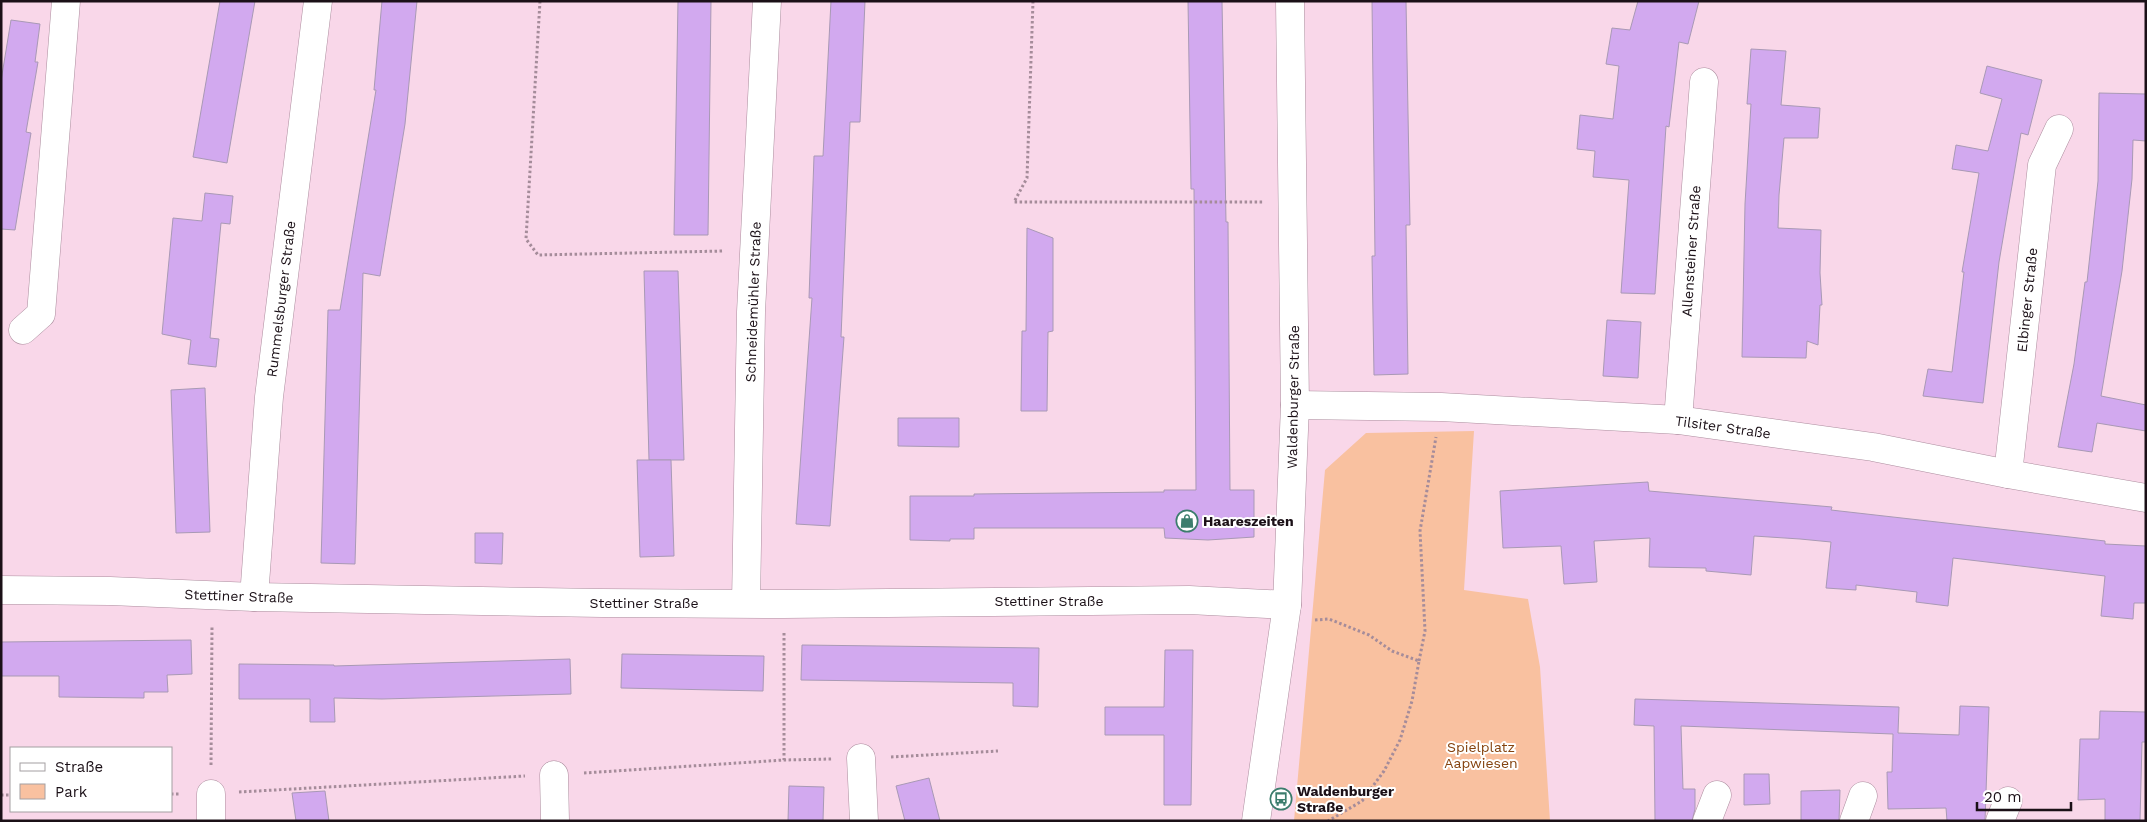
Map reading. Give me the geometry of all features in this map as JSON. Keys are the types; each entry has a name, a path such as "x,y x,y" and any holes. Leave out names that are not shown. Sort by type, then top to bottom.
{"street":[{"path":"23,330 41,314 66,1"},
{"name":"Rummelsburger Straße","path":"254,597 268,397 318,1"},
{"name":"Schneidemühler Straße","path":"746,603 751,312 767,1"},
{"name":"Waldenburger Straße","path":"1256,821 1285,614 1295,405 1290,1"},
{"name":"Allensteiner Straße","path":"1678,420 1704,82"},
{"name":"Elbinger Straße","path":"2008,474 2042,165 2059,129"},
{"name":"Tilsiter Straße","path":"1295,405 1441,407 1678,420 1873,447 2008,474 2146,498"},
{"name":"Stettiner Straße","path":"1,590 254,597 784,604 1189,600 1285,614"},
{"path":"861,758 864,821"},
{"path":"554,775 555,821"},
{"path":"211,794 211,821"},
{"path":"1707,821 1717,795"}],"path":[{"path":"540,1 526,239 538,255 755,250"},
{"path":"1033,1 1027,178 1014,202 1293,202"},
{"path":"1328,821 1362,801 1384,771 1400,740 1412,701 1425,630 1420,530 1441,407"},
{"path":"211,794 213,595"},
{"path":"784,604 784,760"},
{"path":"1285,614 1328,619 1369,635 1392,651 1419,662"}],"green space":[{"name":"Spielplatz Aapwiesen","path":"1474,431 1464,590 1528,599 1540,667 1550,821 1294,821 1325,470 1366,433"}],"building":[{"path":"220,1 255,1 227,163 193,157"},
{"path":"382,1 417,1 405,124 380,276 363,273 355,564 321,563 328,310 340,310 376,90 374,90"},
{"path":"678,1 711,1 708,235 674,235"},
{"path":"831,1 865,1 860,122 850,122 841,337 844,337 830,526 796,524 812,298 809,298 814,156 823,156"},
{"path":"1188,1 1222,1 1226,222 1228,222 1230,490 1254,490 1254,537 1208,540 1165,538 1164,528 974,528 974,539 950,539 950,541 910,540 910,496 1196,490 1194,189 1191,189"},
{"path":"1372,1 1406,1 1410,225 1406,225 1408,374 1374,375 1372,256 1375,256"},
{"path":"1638,1 1699,1 1688,44 1679,42 1669,127 1666,126 1655,294 1621,293 1629,180 1593,177 1595,151 1577,149 1580,115 1613,119 1619,66 1606,64 1612,28 1630,30"},
{"path":"11,20 40,24 35,62 38,62 26,132 31,133 15,230 1,229 1,81"},
{"path":"1751,49 1786,51 1781,105 1820,108 1818,138 1784,138 1779,195 1778,228 1821,230 1820,273 1822,305 1820,305 1818,345 1807,341 1806,358 1742,357 1745,204 1751,104 1747,104"},
{"path":"1987,66 2042,80 2028,135 2021,133 1999,262 1983,403 1923,396 1928,369 1952,372 1964,272 1962,272 1979,173 1952,169 1956,145 1988,151 2002,99 1980,93"},
{"path":"2099,93 2146,94 2146,141 2133,140 2132,179 2122,271 2101,396 2146,405 2146,431 2097,423 2092,452 2058,447 2074,364 2085,282 2087,282 2098,181"},
{"path":"205,193 233,196 230,224 221,223 210,338 219,339 216,367 188,364 191,340 162,334 173,218 202,221"},
{"path":"1027,228 1053,238 1053,331 1048,332 1047,411 1021,411 1022,331 1026,331"},
{"path":"644,271 678,271 684,460 649,460"},
{"path":"1607,320 1641,322 1638,378 1603,376"},
{"path":"205,388 210,532 176,533 171,390"},
{"path":"898,418 959,418 959,447 898,446"},
{"path":"637,460 671,460 674,556 640,557"},
{"path":"1648,482 1649,491 1832,507 1831,510 2105,541 2105,544 2146,546 2146,603 2134,603 2133,619 2101,616 2105,576 1953,558 1948,606 1916,602 1917,592 1856,585 1856,590 1826,588 1831,542 1800,539 1754,536 1751,575 1706,571 1706,568 1649,567 1650,538 1594,541 1597,582 1564,584 1561,546 1503,548 1500,491"},
{"path":"475,533 503,533 502,564 475,563"},
{"path":"191,640 192,674 167,675 168,692 144,692 144,698 59,697 59,676 1,676 1,642"},
{"path":"802,645 1039,648 1038,707 1013,706 1013,683 801,680"},
{"path":"1165,650 1193,650 1191,805 1164,805 1164,735 1105,735 1105,707 1164,707"},
{"path":"622,654 764,656 763,691 621,688"},
{"path":"570,659 571,694 382,699 334,698 335,722 310,722 310,699 239,699 239,664 334,666"},
{"path":"1635,699 1899,707 1898,733 1959,735 1960,706 1989,707 1985,821 1947,821 1946,808 1888,809 1887,772 1892,772 1893,734 1681,726 1683,789 1695,789 1695,809 1692,821 1655,821 1654,726 1634,725"},
{"path":"2100,711 2146,712 2146,742 2142,742 2140,821 2105,821 2105,799 2078,800 2080,739 2099,739"},
{"path":"1744,774 1769,774 1770,804 1744,805"},
{"path":"929,778 940,821 905,821 896,786"},
{"path":"789,786 824,787 823,821 788,821"},
{"path":"1840,790 1839,821 1801,821 1801,791"},
{"path":"325,791 329,821 296,821 292,793"}],"place":[{"name":"Haareszeiten","path":"1187,521"},
{"name":"Waldenburger Straße","path":"1281,799"}]}
